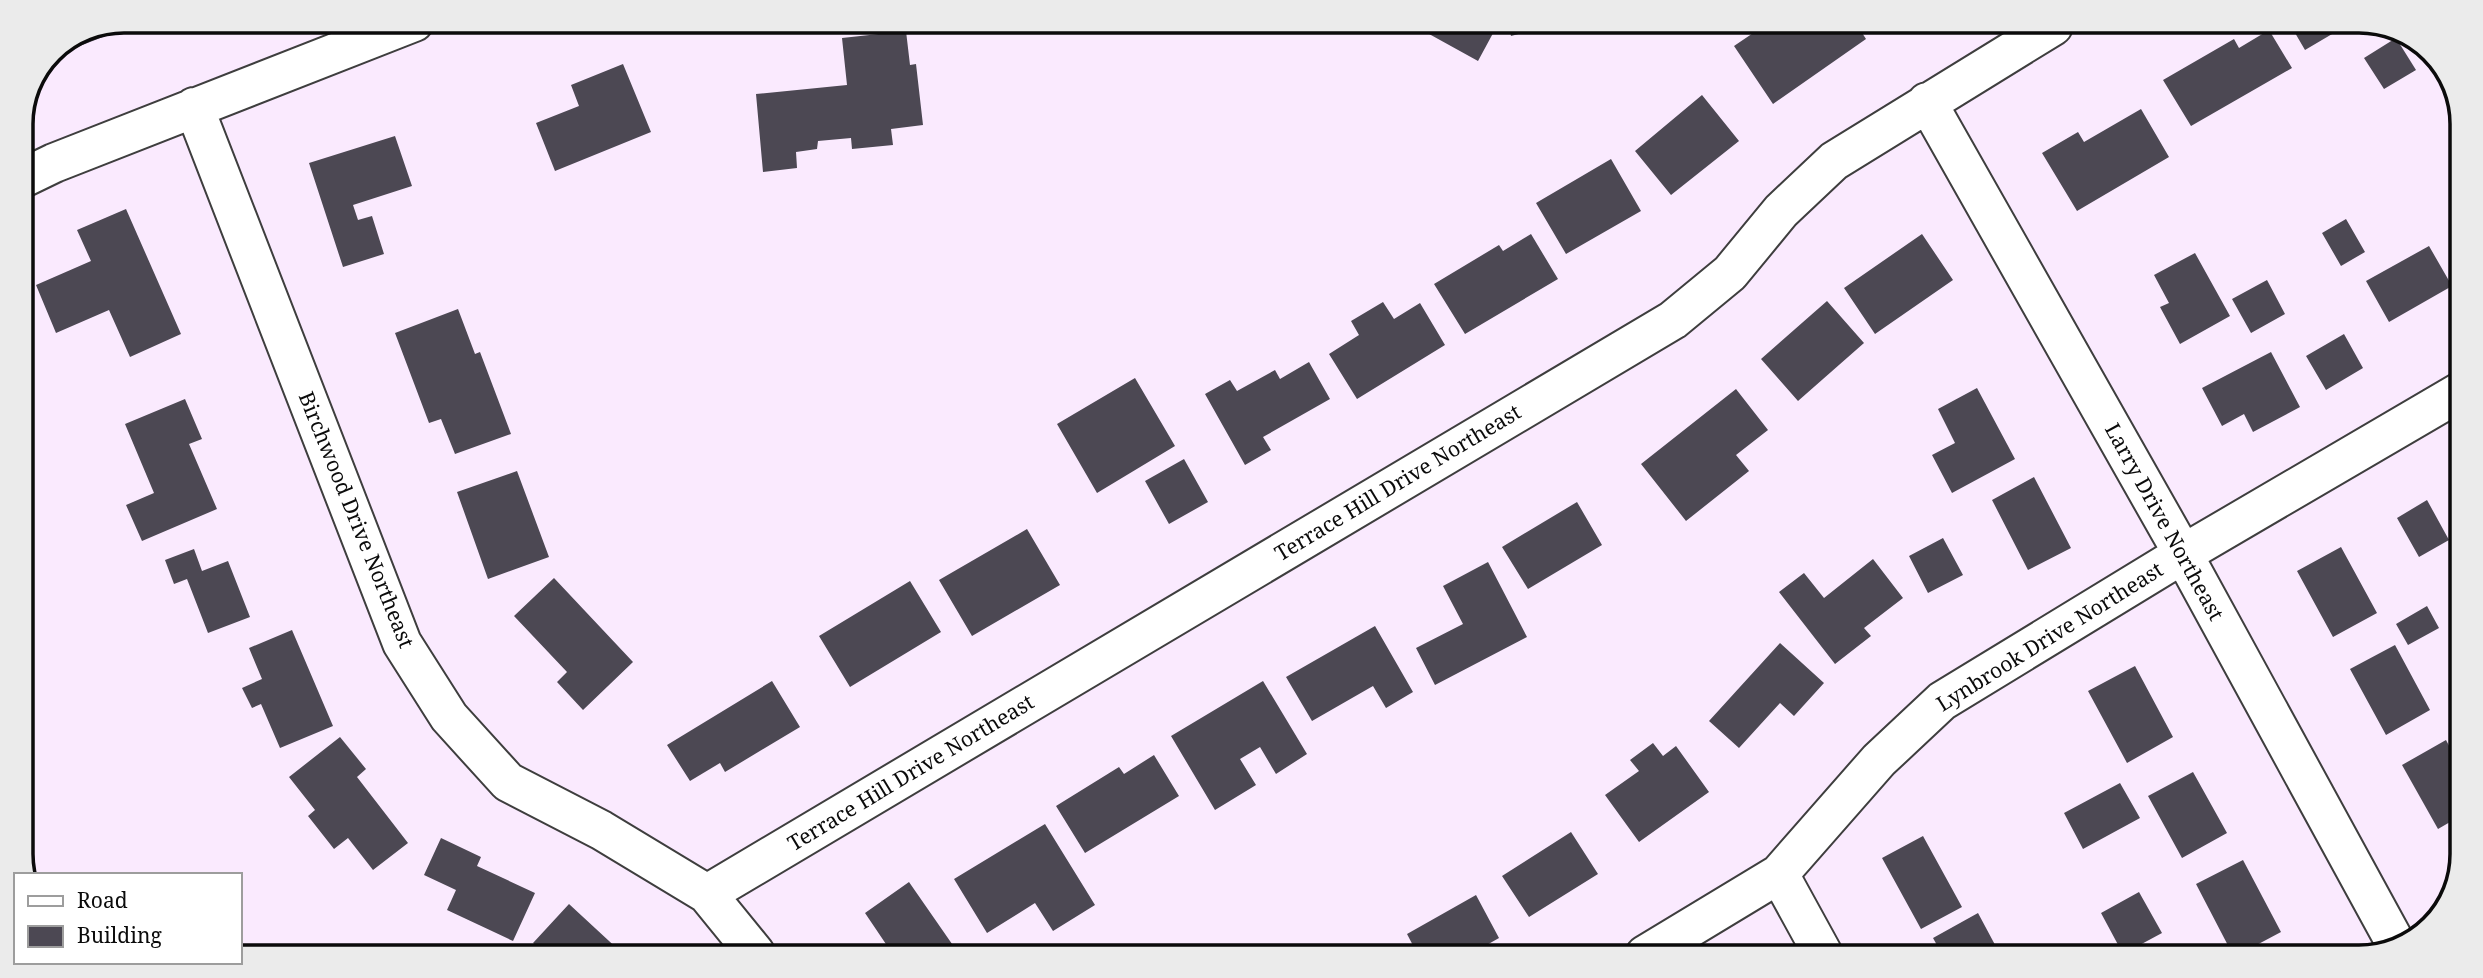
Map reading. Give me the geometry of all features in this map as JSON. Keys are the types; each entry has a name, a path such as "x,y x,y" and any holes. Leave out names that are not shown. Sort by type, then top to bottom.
{"street":[{"path":"33,173 386,33"},
{"name":"Terrace Hill Drive Northeast","path":"707,894 1673,320 1730,273 1781,211 1834,161 2041,33"},
{"name":"Larry Drive Northeast","path":"1927,102 2183,554 2393,938"},
{"name":"Birchwood Drive Northeast","path":"194,107 402,643 449,717 508,782 601,830 707,894 748,945"},
{"name":"Lynbrook Drive Northeast","path":"1662,945 1779,874 1879,760 1942,701 2183,554 2450,398"},
{"path":"1779,874 1818,945"}],"building":[{"path":"906,33 910,65 916,64 923,125 891,129 893,145 852,149 851,138 818,141 817,149 796,152 797,168 763,172 756,94 847,85 842,38"},
{"path":"1427,33 1493,33 1478,61"},
{"path":"1753,33 1862,33 1866,39 1773,104 1734,46"},
{"path":"2264,33 2271,33 2292,68 2191,126 2163,80 2234,39 2239,48"},
{"path":"2295,33 2334,33 2305,50"},
{"path":"108,35 78,46 90,40"},
{"path":"2393,40 2399,43 2416,70 2384,89 2364,58"},
{"path":"623,64 651,132 555,171 536,123 579,106 571,85"},
{"path":"1702,95 1739,141 1671,195 1635,151"},
{"path":"2141,109 2169,157 2077,211 2042,153 2078,132 2084,142"},
{"path":"395,136 412,186 353,205 358,220 372,216 384,254 343,267 309,163"},
{"path":"1611,159 1641,211 1566,254 1536,203"},
{"path":"126,209 181,334 130,357 109,310 56,333 36,285 91,261 77,230"},
{"path":"2346,219 2365,252 2341,266 2322,233"},
{"path":"1531,234 1558,279 1465,334 1434,284 1499,245 1503,251"},
{"path":"1922,234 1953,280 1875,334 1844,288"},
{"path":"2429,246 2450,283 2450,287 2389,322 2366,281"},
{"path":"2195,253 2230,316 2180,344 2160,307 2169,303 2154,275"},
{"path":"2267,280 2285,314 2251,333 2232,299"},
{"path":"1827,301 1864,343 1798,401 1761,359"},
{"path":"1383,302 1394,319 1420,303 1445,345 1357,399 1329,354 1359,335 1351,321"},
{"path":"458,309 475,354 480,352 511,434 455,454 441,419 429,423 395,333"},
{"path":"2344,334 2363,368 2326,390 2306,356"},
{"path":"2271,352 2300,407 2253,432 2244,414 2222,426 2202,388"},
{"path":"1309,362 1330,399 1263,437 1271,450 1245,465 1205,394 1230,380 1237,391 1275,370 1280,379"},
{"path":"1135,378 1175,446 1097,493 1057,424"},
{"path":"1977,388 2015,459 1952,493 1932,455 1955,443 1938,409"},
{"path":"1736,389 1768,430 1736,455 1749,471 1686,521 1641,464"},
{"path":"185,399 202,439 189,444 217,509 142,541 126,505 154,493 125,424"},
{"path":"1184,459 1208,502 1169,524 1145,481"},
{"path":"517,471 549,557 488,579 457,492"},
{"path":"2034,477 2071,548 2028,570 1992,500"},
{"path":"2427,500 2449,540 2419,557 2397,518"},
{"path":"1577,502 1602,545 1528,589 1502,547"},
{"path":"1027,529 1060,585 972,636 939,580"},
{"path":"1943,538 1963,575 1928,593 1909,556"},
{"path":"2341,547 2377,613 2333,637 2297,571"},
{"path":"194,549 202,571 228,561 250,617 208,633 187,579 174,584 165,560"},
{"path":"1873,559 1903,598 1864,628 1871,636 1835,664 1779,592 1804,573 1824,598"},
{"path":"1488,562 1527,637 1435,685 1416,648 1463,624 1443,586"},
{"path":"554,578 633,662 583,710 557,682 567,672 514,616"},
{"path":"910,581 941,632 850,687 819,636"},
{"path":"2427,606 2439,628 2408,645 2396,624"},
{"path":"1375,626 1413,692 1386,708 1373,686 1312,721 1286,677"},
{"path":"292,630 333,726 280,748 261,704 252,708 242,688 262,679 249,648"},
{"path":"1780,643 1824,683 1794,716 1780,703 1739,748 1709,721"},
{"path":"2395,645 2430,710 2386,735 2350,669"},
{"path":"2135,666 2173,737 2127,763 2088,691"},
{"path":"772,681 800,727 725,772 720,763 690,781 667,745"},
{"path":"1263,681 1307,754 1276,774 1260,747 1240,759 1256,785 1215,810 1171,736"},
{"path":"340,737 366,769 357,777 408,843 373,870 348,838 334,849 308,816 315,810 289,777"},
{"path":"2446,740 2450,748 2450,822 2438,829 2402,765"},
{"path":"1653,743 1663,756 1676,746 1709,792 1639,842 1605,795 1639,771 1630,760"},
{"path":"1154,755 1179,796 1085,853 1056,806 1119,767 1124,774"},
{"path":"2193,772 2227,833 2182,858 2148,796"},
{"path":"2120,783 2140,818 2083,849 2064,813"},
{"path":"1045,824 1095,905 1053,931 1035,903 987,933 954,879"},
{"path":"1571,832 1598,874 1529,917 1502,876"},
{"path":"1923,836 1962,907 1921,929 1882,858"},
{"path":"441,838 481,857 477,866 535,893 513,941 447,910 456,890 424,875"},
{"path":"2243,860 2281,932 2257,945 2228,945 2196,884"},
{"path":"909,882 953,945 887,945 865,913"},
{"path":"2139,892 2162,933 2140,945 2118,945 2101,913"},
{"path":"1476,895 1499,938 1487,945 1413,945 1407,934"},
{"path":"569,904 613,945 535,945 533,943"},
{"path":"1978,913 1995,945 1937,945 1933,938"}]}
